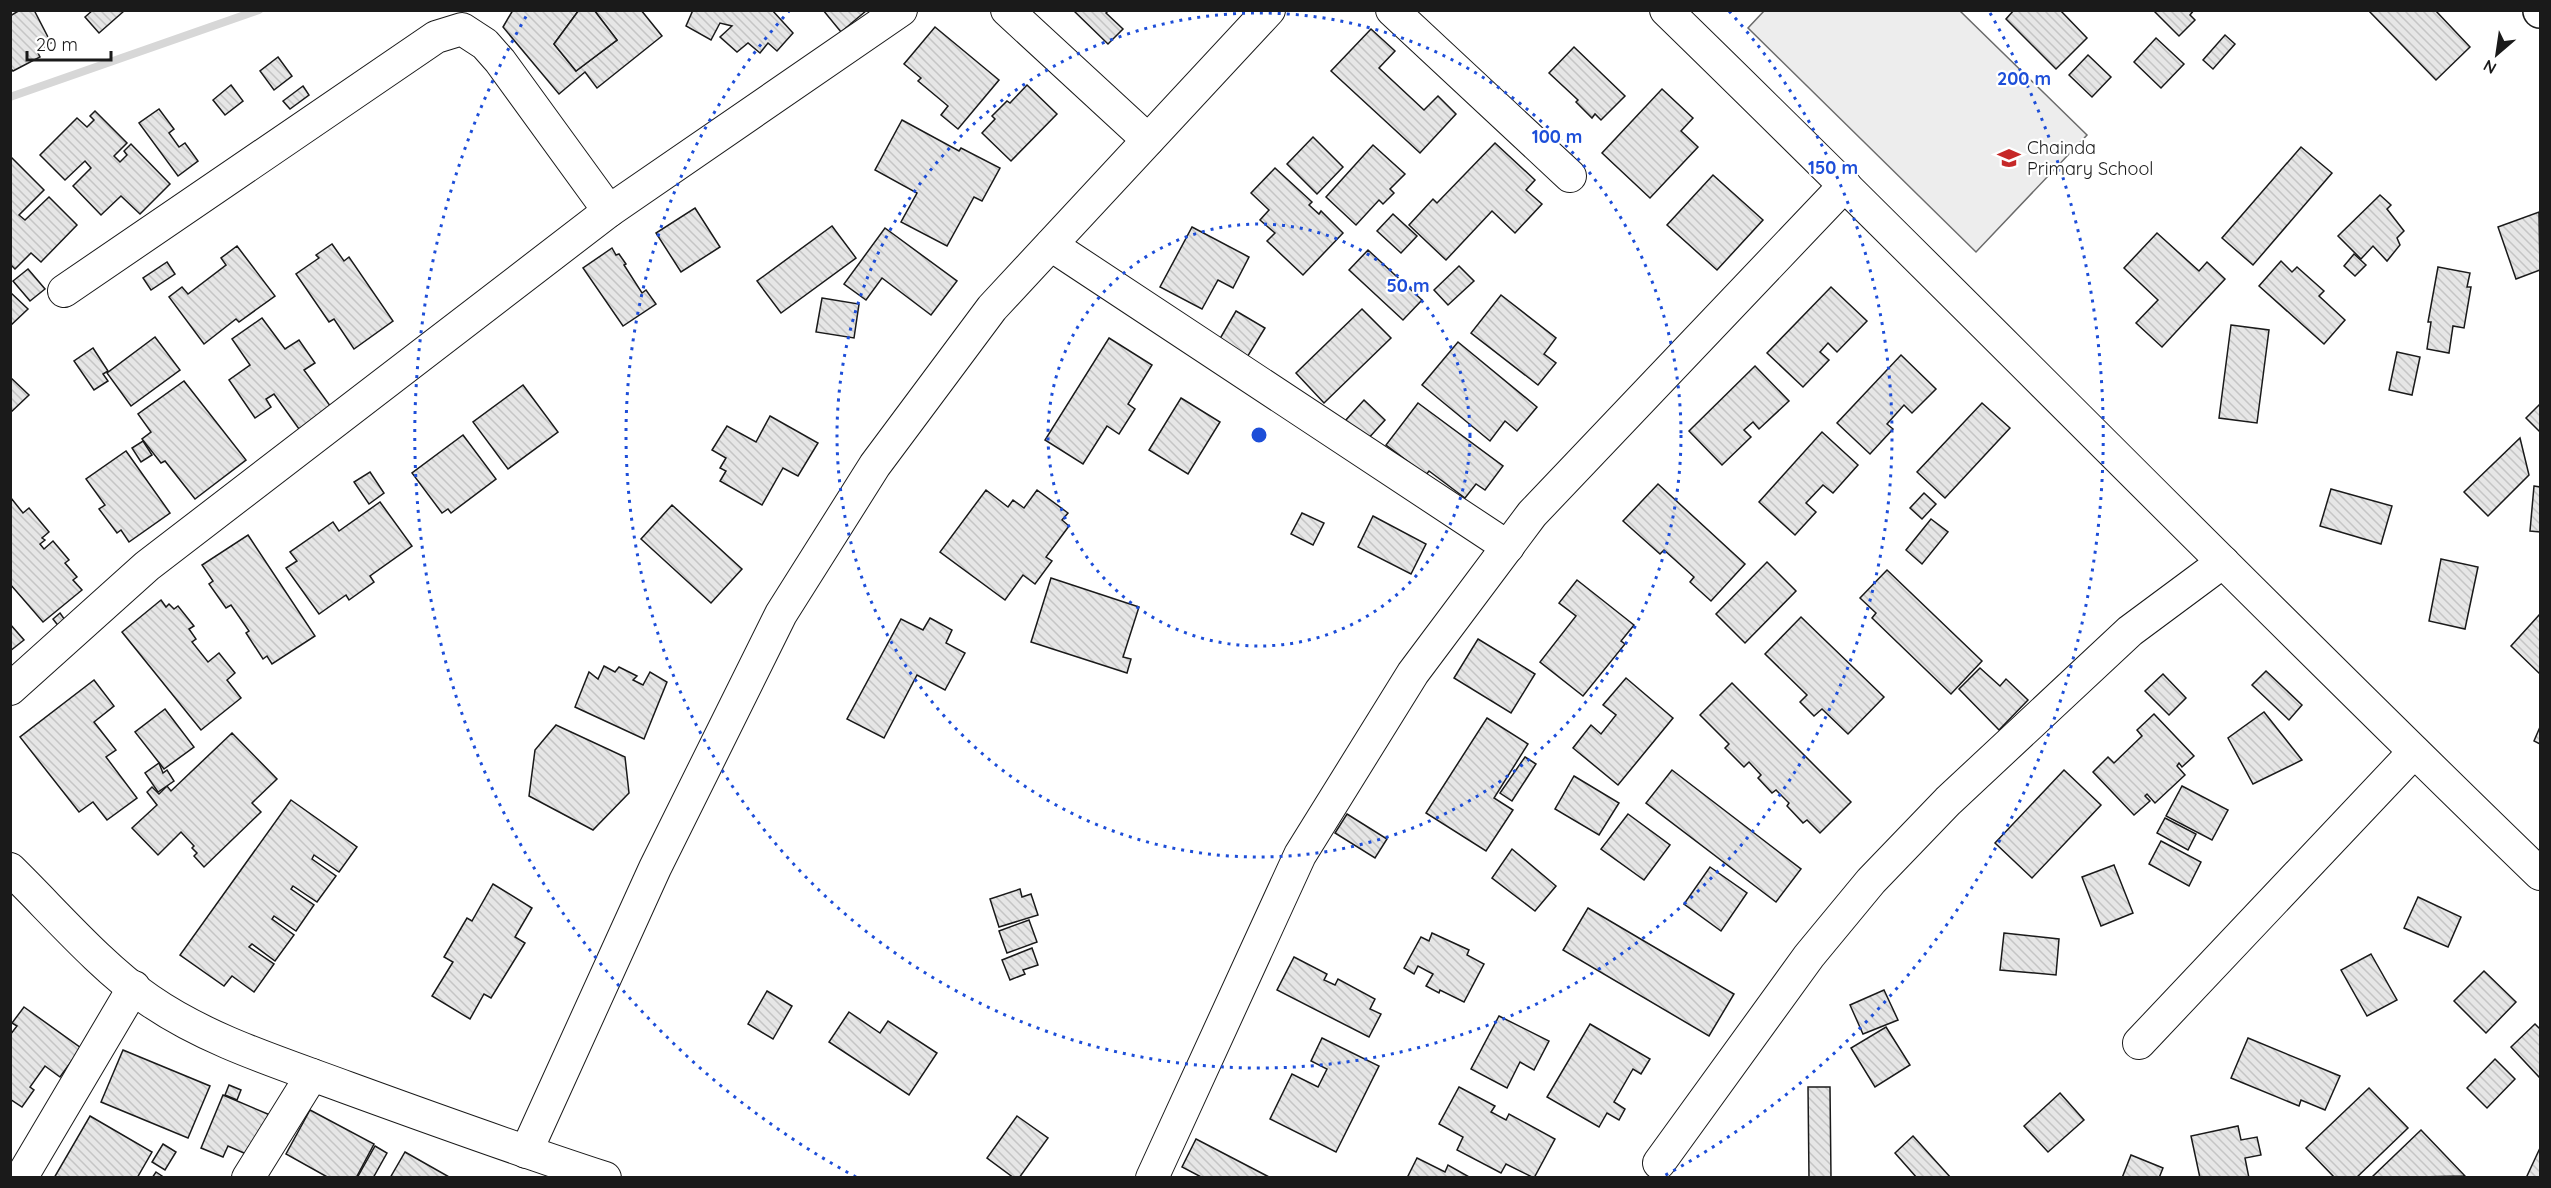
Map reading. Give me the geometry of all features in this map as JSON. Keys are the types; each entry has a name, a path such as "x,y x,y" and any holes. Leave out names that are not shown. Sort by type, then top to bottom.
{"street":[{"path":"10,689 147,566 609,211 901,10"},
{"path":"1006,10 1148,140"},
{"path":"526,1152 655,868 781,614 874,465 992,308 1269,10"},
{"path":"1392,10 1570,176"},
{"path":"1666,10 1845,185 2414,752 2541,874"},
{"path":"64,291 436,37 462,29 485,44 500,61 609,211"},
{"path":"1152,1178 1300,855 1413,673 1533,514 1845,185"},
{"path":"1051,245 1508,547"},
{"path":"1659,1162 1809,956 1871,881 1947,801 2130,631 2223,562"},
{"path":"2139,1043 2414,752"},
{"path":"10,869 90,949 149,1000 204,1032 312,1075 605,1178"},
{"path":"21,1178 134,987"},
{"path":"248,1178 312,1075"}],"shaded area":[{"path":"1764,11 1960,11 2087,135 1976,252 1748,28"}],"building":[{"path":"20,10 34,10 51,43 37,51 40,57 13,71 10,68 10,16"},
{"path":"93,10 124,11 99,33 85,17"},
{"path":"513,10 579,10 554,44 576,71 617,40 594,10 641,10 662,36 597,88 585,72 559,94 503,27"},
{"path":"579,10 594,10 617,40 576,71 554,44"},
{"path":"693,10 772,10 793,33 777,51 768,43 760,53 748,43 737,52 720,37 732,26 720,23 711,40 686,26"},
{"path":"823,10 867,10 841,32"},
{"path":"1073,10 1109,10 1106,13 1123,29 1108,44"},
{"path":"2014,10 2060,10 2087,38 2056,69 2006,19"},
{"path":"2153,10 2194,10 2190,15 2195,20 2179,36"},
{"path":"2368,10 2435,10 2470,47 2436,80"},
{"path":"935,27 999,80 958,129 941,115 948,106 918,81 921,78 904,64"},
{"path":"1371,29 1395,51 1379,68 1424,110 1438,96 1456,114 1420,153 1331,71"},
{"path":"2225,35 2235,44 2213,69 2203,60"},
{"path":"2156,38 2184,64 2161,88 2134,62"},
{"path":"1574,47 1625,96 1601,120 1595,114 1592,118 1576,102 1578,100 1549,73"},
{"path":"2088,55 2111,77 2092,97 2069,75"},
{"path":"278,57 292,76 274,90 260,71"},
{"path":"231,85 243,101 225,115 213,100"},
{"path":"1027,85 1057,114 1011,161 982,133 995,119 992,116 1007,101 1010,103"},
{"path":"303,86 309,95 290,109 283,101"},
{"path":"1662,89 1693,118 1681,131 1698,147 1650,198 1602,153"},
{"path":"159,109 174,129 169,133 179,147 185,143 198,161 178,176 139,123"},
{"path":"95,111 127,143 114,156 120,162 127,155 124,151 131,144 170,184 140,214 121,196 101,215 73,186 91,168 85,161 65,180 40,155 77,118 87,127 94,120 90,116"},
{"path":"902,120 959,151 961,148 1000,168 982,201 974,197 947,246 901,222 917,193 875,170"},
{"path":"1313,137 1343,167 1317,194 1287,164"},
{"path":"1495,143 1535,180 1526,190 1542,204 1515,233 1492,211 1446,260 1409,225 1433,199 1437,203"},
{"path":"1373,145 1405,174 1390,189 1394,193 1383,204 1379,200 1356,225 1326,197"},
{"path":"2301,147 2332,173 2253,265 2222,238"},
{"path":"10,156 44,190 19,215 25,220 49,197 77,225 41,262 31,253 15,269 10,264"},
{"path":"1275,168 1312,202 1309,205 1319,214 1321,211 1343,233 1303,275 1267,241 1275,233 1260,220 1269,210 1251,193"},
{"path":"1713,175 1763,220 1717,270 1667,225"},
{"path":"2380,195 2391,205 2387,209 2404,231 2397,238 2400,245 2387,261 2373,246 2361,259 2338,236"},
{"path":"695,208 720,247 681,272 656,233"},
{"path":"2539,212 2540,270 2516,279 2498,227"},
{"path":"1393,214 1417,236 1401,253 1377,231"},
{"path":"832,226 856,258 781,313 757,281"},
{"path":"1192,227 1249,257 1233,288 1218,280 1202,309 1160,287"},
{"path":"885,228 957,281 931,315 882,278 866,300 844,284"},
{"path":"2157,233 2199,271 2207,262 2225,279 2162,347 2136,323 2158,300 2124,268"},
{"path":"332,244 344,261 349,257 393,321 354,349 334,319 329,322 296,274 319,258 316,255"},
{"path":"237,246 275,296 239,322 236,319 204,344 169,297 182,287 188,294 226,265 221,258"},
{"path":"612,248 626,264 624,265 642,293 646,290 656,304 623,326 583,268"},
{"path":"1368,250 1422,300 1403,320 1349,270"},
{"path":"2354,254 2366,265 2355,276 2344,266"},
{"path":"2281,261 2292,272 2297,267 2324,291 2319,296 2345,320 2324,344 2259,286"},
{"path":"167,262 175,274 151,290 143,278"},
{"path":"1459,266 1474,281 1448,305 1434,290"},
{"path":"2438,267 2470,273 2467,287 2471,287 2464,328 2453,326 2449,353 2427,349 2431,322 2428,322"},
{"path":"28,269 45,289 30,301 13,281"},
{"path":"1831,287 1867,321 1837,352 1828,343 1820,352 1829,360 1803,387 1767,353"},
{"path":"10,292 28,309 10,326"},
{"path":"1501,295 1556,338 1544,354 1556,363 1538,385 1471,333"},
{"path":"822,298 859,304 854,338 816,332"},
{"path":"1362,309 1391,338 1324,403 1296,373"},
{"path":"1236,311 1265,328 1246,359 1218,342"},
{"path":"262,318 285,349 299,340 315,363 304,370 331,407 299,429 274,394 266,399 271,407 255,418 229,380 250,365 232,339"},
{"path":"2231,325 2269,330 2257,423 2219,418"},
{"path":"155,337 180,370 131,406 107,373"},
{"path":"1109,338 1152,365 1128,404 1135,409 1119,434 1107,426 1083,464 1045,440"},
{"path":"1458,342 1537,407 1517,431 1505,421 1490,441 1422,385"},
{"path":"93,348 108,371 103,374 108,381 94,390 74,361"},
{"path":"2397,352 2420,357 2412,395 2389,390"},
{"path":"1901,355 1936,389 1912,413 1904,405 1887,424 1893,429 1870,454 1837,423"},
{"path":"1755,366 1789,401 1759,429 1753,422 1744,430 1751,437 1722,465 1689,431"},
{"path":"10,377 29,395 10,413"},
{"path":"184,381 246,460 195,499 165,461 161,463 142,439 151,432 138,414"},
{"path":"523,385 558,432 508,469 473,422"},
{"path":"1181,398 1220,422 1188,474 1149,450"},
{"path":"1364,400 1385,420 1367,440 1345,421"},
{"path":"1418,403 1503,466 1485,490 1476,484 1465,498 1429,471 1426,475 1386,445"},
{"path":"1982,403 2010,428 1945,498 1917,472"},
{"path":"2540,404 2540,432 2526,418"},
{"path":"770,416 818,443 798,476 783,468 762,505 720,481 726,471 720,468 726,458 712,450 727,426 756,442"},
{"path":"1822,432 1858,465 1833,493 1823,485 1806,503 1816,512 1795,535 1759,502"},
{"path":"463,435 496,479 451,513 448,509 442,513 412,473"},
{"path":"2520,438 2529,475 2488,516 2464,492"},
{"path":"143,441 152,455 141,462 132,448"},
{"path":"126,451 170,513 129,542 121,530 117,533 99,509 105,505 86,479"},
{"path":"370,472 384,493 369,504 354,482"},
{"path":"1658,484 1745,564 1711,601 1690,582 1694,577 1664,550 1660,554 1623,521"},
{"path":"2534,486 2540,487 2540,532 2530,531"},
{"path":"2331,489 2392,506 2381,544 2320,526"},
{"path":"986,490 1008,507 1013,500 1024,508 1037,490 1068,513 1062,520 1069,526 1046,557 1052,561 1035,584 1023,575 1005,600 940,552"},
{"path":"1924,493 1936,504 1922,519 1910,508"},
{"path":"11,498 23,513 29,508 49,532 42,538 45,540 40,544 44,549 53,541 69,560 65,563 77,577 73,580 82,590 43,622 10,584"},
{"path":"380,502 412,546 370,576 374,582 349,600 346,595 319,614 286,568 297,561 290,552 333,522 339,531"},
{"path":"672,505 742,569 711,603 641,539"},
{"path":"1302,513 1324,523 1313,545 1291,534"},
{"path":"1373,516 1426,544 1411,574 1358,547"},
{"path":"1931,519 1948,532 1922,564 1906,550"},
{"path":"248,535 315,636 272,664 267,656 263,659 246,633 249,631 231,605 226,608 209,584 213,581 202,565"},
{"path":"2441,559 2478,567 2465,629 2429,621"},
{"path":"1767,562 1796,591 1745,643 1716,614"},
{"path":"1887,570 1982,661 1951,694 1872,618 1876,613 1860,598"},
{"path":"1051,578 1139,607 1123,657 1131,659 1127,673 1031,642"},
{"path":"1577,580 1634,625 1621,641 1625,644 1583,696 1540,662 1576,616 1559,603"},
{"path":"161,600 166,607 169,604 174,609 178,606 194,626 189,629 196,639 192,642 208,662 219,653 235,673 227,680 241,698 201,730 122,632"},
{"path":"60,613 67,623 60,628 53,619"},
{"path":"2540,614 2540,674 2511,646"},
{"path":"1801,617 1884,697 1848,734 1822,709 1814,716 1800,702 1807,695 1765,654"},
{"path":"930,618 952,630 946,643 965,653 945,690 917,675 884,738 847,719 901,619 923,630"},
{"path":"10,624 24,640 10,651"},
{"path":"1478,639 1535,674 1511,713 1454,678"},
{"path":"604,666 615,672 619,667 637,676 633,680 643,685 650,672 667,682 644,739 575,707 589,672 598,679"},
{"path":"1980,668 2000,686 2006,679 2028,700 1999,730 1959,689"},
{"path":"2266,671 2302,705 2289,720 2252,685"},
{"path":"2163,674 2186,698 2169,715 2145,691"},
{"path":"1626,678 1673,718 1618,785 1573,748 1591,725 1601,734 1616,715 1603,705"},
{"path":"94,680 114,706 94,722 116,750 106,757 137,798 107,820 93,802 79,812 20,737"},
{"path":"1732,683 1851,802 1820,833 1807,820 1803,823 1787,806 1789,803 1776,790 1772,793 1758,778 1761,775 1749,762 1744,767 1725,748 1729,744 1700,715"},
{"path":"165,709 194,747 164,769 135,732"},
{"path":"2264,712 2302,760 2253,784 2228,738"},
{"path":"2154,714 2194,756 2182,767 2179,763 2177,766 2185,775 2155,803 2147,794 2145,796 2150,801 2134,815 2093,772 2108,757 2114,763 2142,736 2137,730"},
{"path":"1487,718 1528,744 1494,798 1513,810 1486,851 1426,813"},
{"path":"556,725 625,757 629,793 593,830 529,796 535,750"},
{"path":"2540,727 2540,744 2534,741"},
{"path":"232,733 277,779 252,803 261,812 204,867 194,856 197,853 192,848 194,846 181,832 158,855 132,828 157,805 147,792 152,787 159,794 167,786 171,791"},
{"path":"1525,757 1536,764 1512,801 1500,793"},
{"path":"159,763 163,773 167,770 174,781 158,792 145,773"},
{"path":"1672,770 1801,869 1776,902 1646,803"},
{"path":"2064,770 2101,805 2032,878 1995,843"},
{"path":"1574,776 1619,803 1599,835 1555,809"},
{"path":"2182,786 2228,810 2212,840 2166,816"},
{"path":"291,800 357,847 339,872 314,855 312,859 336,876 317,902 293,886 291,889 314,905 296,931 274,916 272,919 294,935 275,961 252,944 249,947 274,964 254,992 232,976 224,986 180,955"},
{"path":"1347,814 1387,839 1375,858 1335,833"},
{"path":"1628,814 1670,845 1644,880 1601,849"},
{"path":"2165,818 2196,834 2188,850 2157,833"},
{"path":"2161,841 2201,862 2189,886 2149,864"},
{"path":"1512,849 1556,886 1535,911 1492,878"},
{"path":"2114,865 2133,913 2101,926 2082,877"},
{"path":"1710,867 1747,893 1721,931 1684,904"},
{"path":"493,884 532,908 515,937 525,943 491,998 484,994 470,1019 432,996 453,962 444,957 467,918 472,921"},
{"path":"1020,889 1022,897 1031,894 1038,915 999,927 990,899"},
{"path":"2418,897 2461,917 2448,947 2404,928"},
{"path":"1588,908 1734,994 1709,1036 1563,950"},
{"path":"1029,920 1037,942 1007,953 999,931"},
{"path":"1432,933 1469,950 1467,955 1484,964 1464,1002 1426,986 1433,974 1418,966 1414,974 1404,968 1421,937 1429,941"},
{"path":"2004,933 2059,939 2056,975 2000,970"},
{"path":"1032,948 1038,965 1023,970 1025,974 1010,980 1002,960"},
{"path":"2371,954 2397,1000 2367,1016 2341,970"},
{"path":"1294,957 1327,974 1324,980 1335,985 1338,979 1375,999 1370,1009 1381,1014 1369,1037 1277,990"},
{"path":"2484,971 2516,1002 2486,1033 2454,1001"},
{"path":"1884,990 1898,1020 1863,1034 1850,1005"},
{"path":"767,991 792,1006 773,1039 748,1024"},
{"path":"24,1007 81,1048 60,1077 45,1066 30,1087 34,1090 22,1107 10,1099 10,1035 17,1026 12,1023"},
{"path":"849,1012 880,1033 888,1021 937,1053 909,1095 829,1042"},
{"path":"1499,1016 1549,1041 1534,1070 1520,1062 1507,1088 1471,1069"},
{"path":"1590,1024 1650,1059 1641,1074 1633,1069 1614,1102 1625,1109 1619,1120 1607,1113 1599,1127 1547,1097"},
{"path":"2535,1024 2540,1029 2540,1078 2511,1047"},
{"path":"1886,1027 1910,1065 1875,1087 1851,1048"},
{"path":"1322,1038 1379,1066 1336,1152 1270,1119 1292,1074 1318,1087 1327,1069 1311,1061"},
{"path":"2248,1038 2340,1076 2325,1110 2301,1100 2299,1106 2231,1078"},
{"path":"123,1050 210,1086 188,1138 101,1102"},
{"path":"2495,1059 2515,1079 2487,1108 2467,1088"},
{"path":"229,1085 241,1090 237,1100 225,1095"},
{"path":"1459,1087 1495,1106 1491,1112 1506,1120 1509,1114 1555,1139 1534,1178 1506,1164 1501,1173 1457,1150 1463,1137 1439,1124"},
{"path":"1808,1087 1830,1087 1831,1178 1809,1178"},
{"path":"2369,1088 2408,1128 2356,1178 2335,1178 2306,1148"},
{"path":"2060,1093 2084,1120 2048,1152 2024,1126"},
{"path":"223,1095 270,1115 253,1157 228,1146 223,1157 201,1148"},
{"path":"310,1110 374,1144 356,1178 329,1178 286,1154"},
{"path":"90,1116 152,1152 137,1178 54,1178"},
{"path":"1017,1116 1048,1138 1019,1178 1014,1178 987,1158"},
{"path":"2238,1126 2241,1140 2257,1137 2261,1155 2245,1158 2249,1178 2200,1178 2191,1136"},
{"path":"2421,1130 2465,1176 2371,1178"},
{"path":"1913,1136 1951,1178 1917,1178 1895,1153"},
{"path":"1196,1139 1271,1178 1203,1178 1182,1167"},
{"path":"163,1144 176,1152 165,1170 152,1162"},
{"path":"375,1146 387,1153 373,1178 357,1178"},
{"path":"2540,1148 2540,1178 2530,1178 2527,1176"},
{"path":"405,1152 451,1178 390,1178"},
{"path":"2131,1155 2163,1168 2159,1178 2122,1178"},
{"path":"1417,1158 1445,1172 1448,1165 1471,1178 1407,1178"},
{"path":"156,1172 165,1178 152,1178"}],"waterway":[{"path":"10,97 259,10"}],"place":[{"name":"Chainda Primary School","path":"2009,158"}]}
